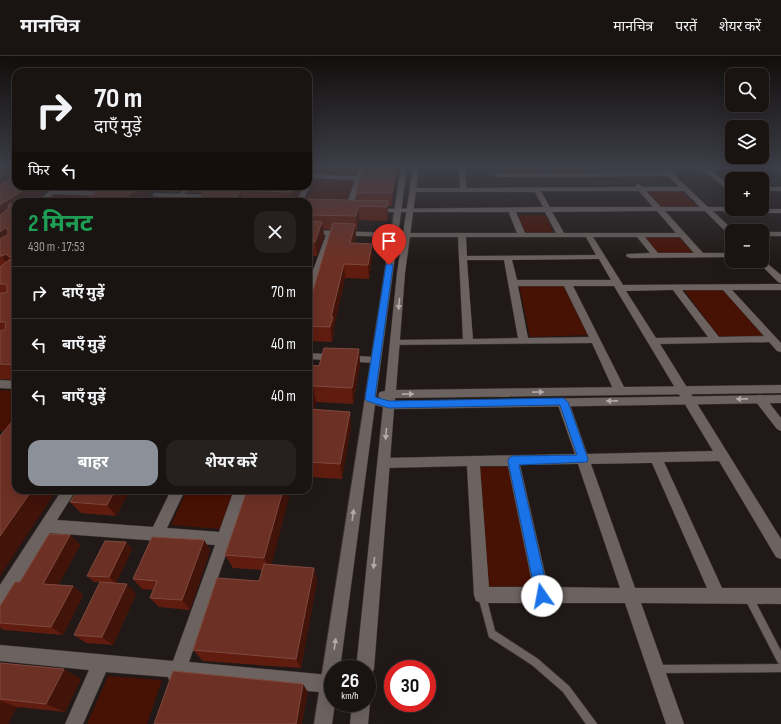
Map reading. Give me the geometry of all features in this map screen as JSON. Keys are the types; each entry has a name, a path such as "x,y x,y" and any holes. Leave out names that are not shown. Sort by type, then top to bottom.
{"street":[{"path":"340,210 352,210 354,199"},
{"path":"365,660 395,343 407,235 405,199"},
{"path":"332,660 394,235 406,211 410,199"},
{"path":"542,199 561,235"},
{"path":"650,199 701,256"},
{"path":"696,199 725,226"},
{"path":"769,208 781,209"},
{"path":"708,210 725,209"},
{"path":"406,211 781,209"},
{"path":"369,210 548,211"},
{"path":"513,212 522,235"},
{"path":"312,232 394,235"},
{"path":"312,285 330,233"},
{"path":"769,234 781,234"},
{"path":"407,235 682,235"},
{"path":"462,235 468,342"},
{"path":"588,235 722,456 777,538 781,552"},
{"path":"639,235 656,256"},
{"path":"630,256 725,256"},
{"path":"463,258 602,257"},
{"path":"508,258 524,341"},
{"path":"312,262 320,262"},
{"path":"768,268 781,280"},
{"path":"513,283 567,283 675,287 781,286"},
{"path":"567,283 620,391"},
{"path":"675,287 716,340"},
{"path":"725,287 781,349"},
{"path":"652,341 772,339"},
{"path":"395,343 594,340"},
{"path":"312,356 376,360"},
{"path":"0,384 12,385"},
{"path":"370,399 563,402 781,389"},
{"path":"390,399 620,391 781,399"},
{"path":"760,399 781,426"},
{"path":"563,402 675,724"},
{"path":"384,463 722,456"},
{"path":"656,458 718,596"},
{"path":"473,461 482,595 781,596"},
{"path":"513,461 542,596"},
{"path":"0,599 66,494"},
{"path":"157,534 176,494"},
{"path":"171,690 240,494"},
{"path":"46,526 224,539"},
{"path":"0,653 324,684"},
{"path":"74,724 101,663"},
{"path":"323,724 325,712"},
{"path":"359,724 360,712"}],"lane":[{"path":"482,595 492,634 535,662 566,689 592,724"},
{"path":"748,596 781,660"},
{"path":"656,669 781,668"}],"shaded area":[{"path":"312,199 348,199 345,207 312,203"},
{"path":"654,199 690,199 699,207 662,208"},
{"path":"518,215 545,215 554,233 525,233"},
{"path":"645,237 679,237 695,254 658,254"},
{"path":"519,285 563,285 589,335 530,337"},
{"path":"683,289 722,289 764,336 719,337"},
{"path":"0,390 12,391 12,432 0,431"},
{"path":"479,467 509,467 534,586 489,587"},
{"path":"185,494 233,494 220,529 171,525"},
{"path":"108,676 162,680 147,724 87,724"}],"building":[{"path":"0,199 9,199 0,205"},
{"path":"312,199 388,201 387,207 359,206 356,216 312,215"},
{"path":"9,204 12,204 12,257 6,254 0,256 0,239 8,234 8,229 5,228 0,232 0,215 8,209"},
{"path":"312,221 322,222 315,242 312,242"},
{"path":"333,223 355,224 350,243 372,244 368,265 344,264 330,327 312,326 312,294"},
{"path":"12,258 12,365 0,364 0,331 5,330 6,323 0,322 0,293 7,292 7,286 6,284 0,284 0,267"},
{"path":"324,348 359,349 352,388 313,386 312,390 312,365 319,366"},
{"path":"312,409 350,412 340,464 312,462"},
{"path":"12,422 12,494 29,494 0,536 0,436"},
{"path":"75,494 113,494 107,505 70,502"},
{"path":"246,494 282,494 264,558 225,555"},
{"path":"49,534 70,535 43,584 73,586 51,627 0,623 0,606 15,582 20,582"},
{"path":"152,537 204,540 182,600 150,598 157,581 133,579"},
{"path":"105,541 126,542 109,577 87,576"},
{"path":"264,564 314,568 296,659 193,650 217,578 259,581"},
{"path":"100,582 127,584 102,637 74,635"},
{"path":"0,663 64,669 46,704 0,699"},
{"path":"173,671 303,684 296,724 154,724"}],"route":[{"path":"389,265 370,399 389,405 563,402 583,459 513,461 542,596"}]}
